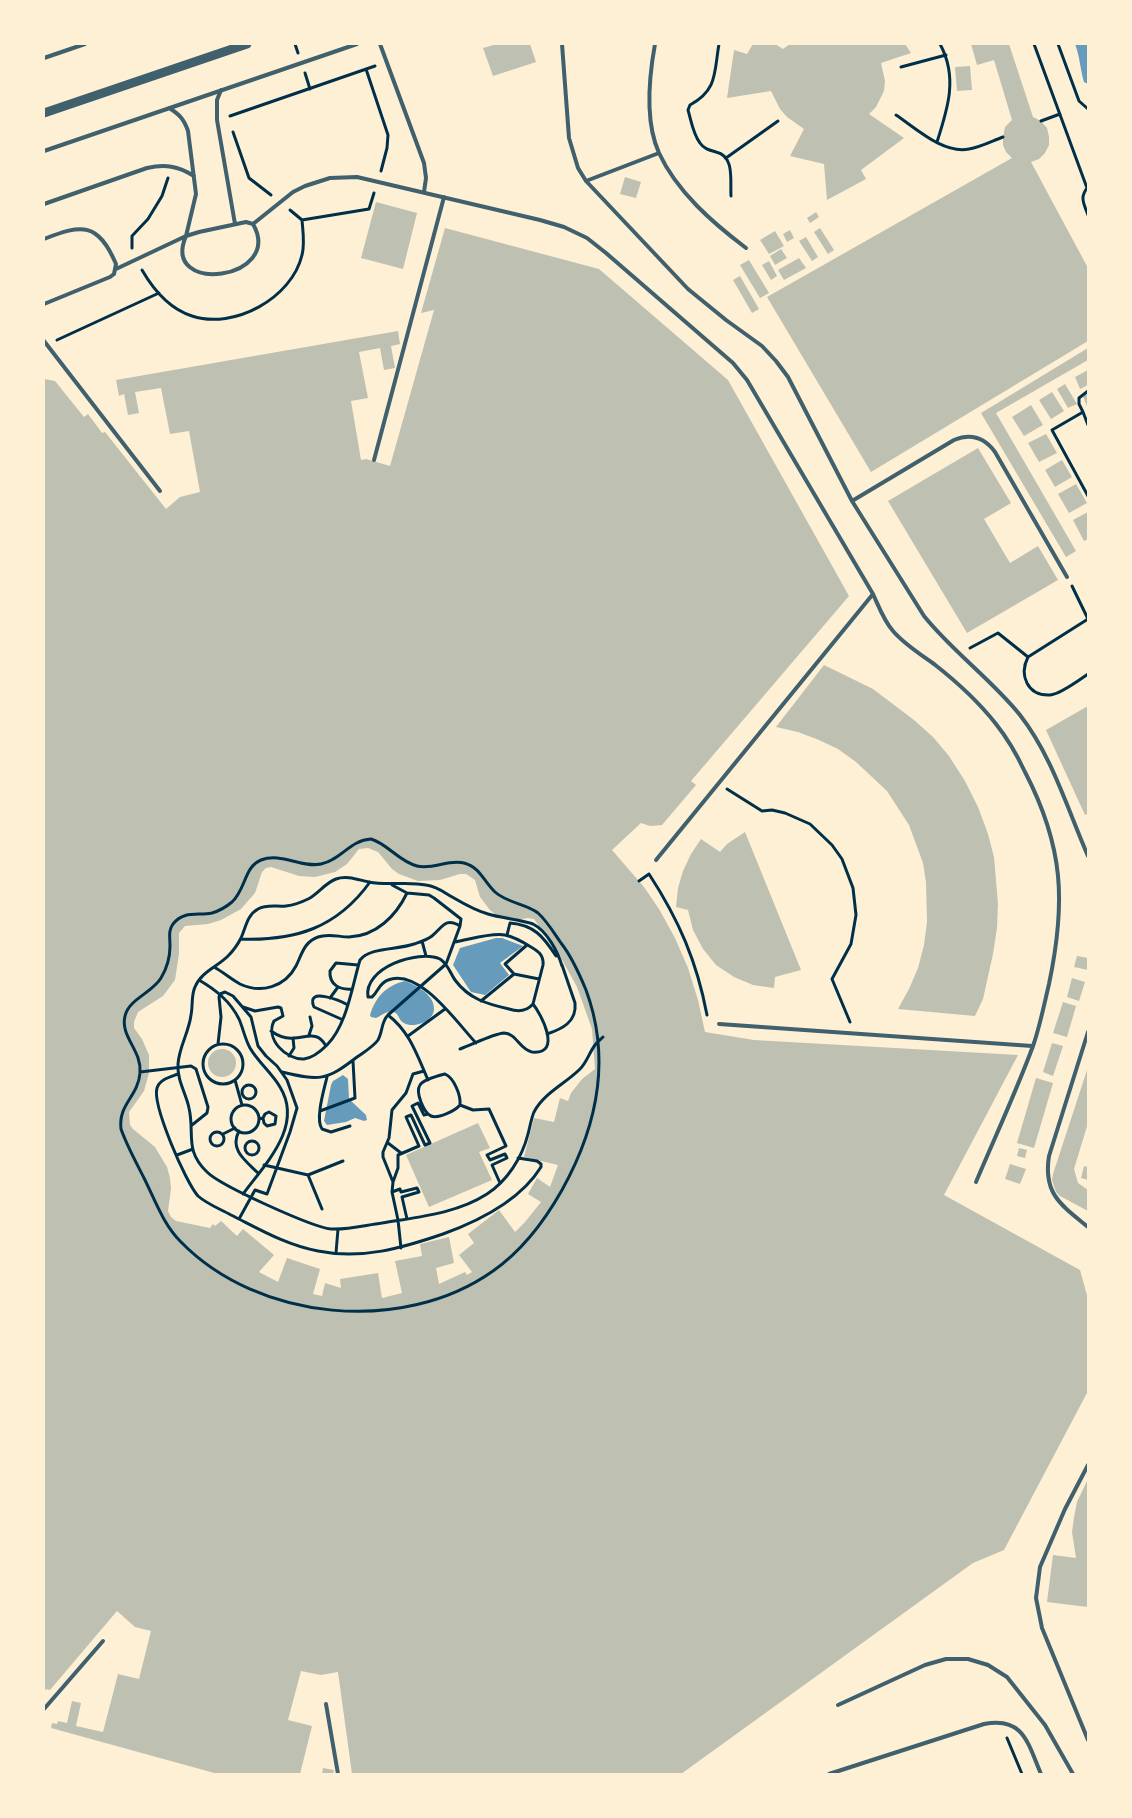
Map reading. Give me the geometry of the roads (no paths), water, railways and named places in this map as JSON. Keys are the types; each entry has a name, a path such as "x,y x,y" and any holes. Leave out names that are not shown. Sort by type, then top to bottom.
{"street":[{"path":"44,114 247,44"}],"lane":[{"path":"44,58 84,44"},
{"path":"44,151 357,44"},
{"path":"380,44 424,163 426,178 424,192"},
{"path":"562,44 569,138 573,153 586,181 688,289 762,346 788,377 852,502 924,616 936,631 1002,694 1036,740 1050,766 1088,856"},
{"path":"654,44 649,93 650,114 659,152 683,189 697,205 718,226 746,248"},
{"path":"221,90 217,100 217,120 236,224"},
{"path":"116,269 186,236 246,222 253,224 257,232 259,240 257,249 251,259 231,272 219,274 196,272 190,268 183,256 182,250 186,236 194,204 194,176 185,120 169,108"},
{"path":"586,181 659,152"},
{"path":"44,204 159,165 178,168 194,176"},
{"path":"253,224 293,192 317,181 357,177 564,227 587,238 733,363 747,380 873,594 886,621 898,637 957,682 978,702 1012,747 1035,791 1054,845 1059,874 1059,931 1045,1002 1032,1046 976,1182"},
{"path":"374,460 444,197"},
{"path":"44,239 72,228 86,228 96,232 114,259 116,269 110,277 44,304"},
{"path":"44,341 160,491"},
{"path":"852,502 954,440 963,436 981,439 989,444 995,452 1067,577"},
{"path":"656,860 873,594"},
{"path":"1082,842 1088,840"},
{"path":"719,1024 1032,1046"},
{"path":"1088,1032 1047,1169 1048,1183 1054,1196 1062,1206 1088,1227"},
{"path":"1088,1466 1065,1509 1047,1549 1040,1567 1036,1598 1042,1628 1088,1740"},
{"path":"44,1708 103,1641"},
{"path":"838,1705 925,1665 946,1659 968,1659 988,1665 1007,1678 1044,1726 1073,1774"},
{"path":"326,1704 338,1774"},
{"path":"829,1774 998,1721 1011,1724 1022,1732 1041,1774"},
{"path":"847,1768 848,1774"}],"water":[{"path":"1075,44 1088,44 1088,84 1084,82"},
{"path":"502,938 523,946 500,963 509,975 485,995 471,992 453,965 460,948"},
{"path":"405,981 413,984 430,997 434,1009 431,1017 423,1023 408,1025 402,1022 394,1012 387,1012 376,1018 371,1017 372,1008 379,997 387,989"},
{"path":"343,1075 348,1079 349,1099 366,1115 367,1120 355,1118 346,1122 327,1125 324,1121 331,1085 333,1081"}]}
